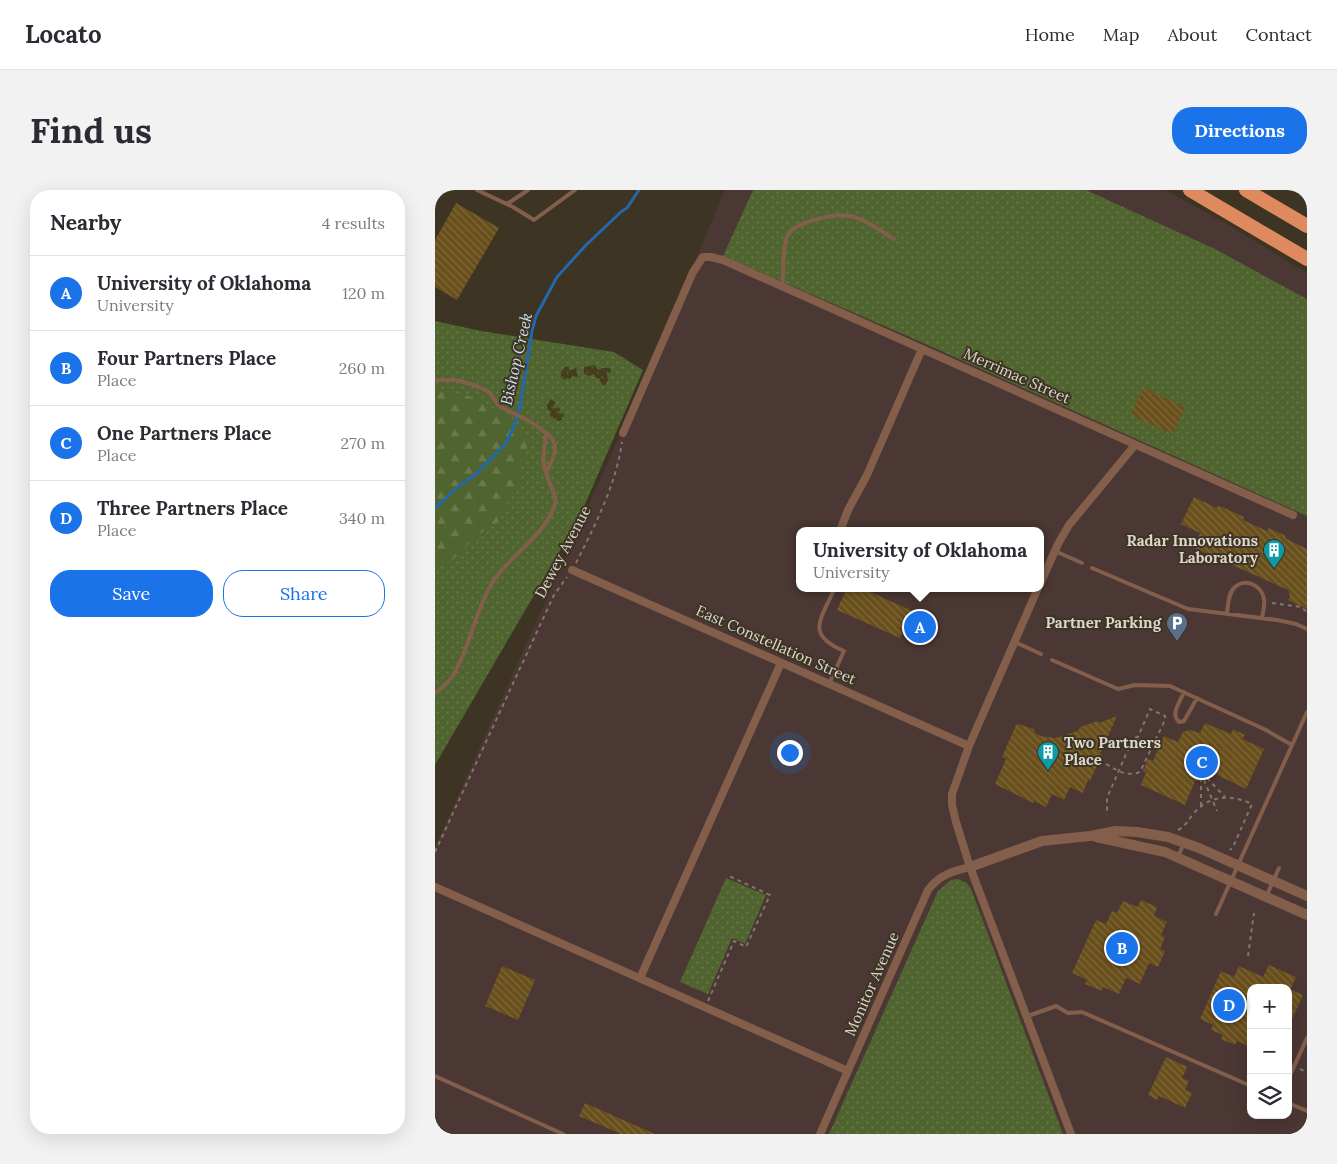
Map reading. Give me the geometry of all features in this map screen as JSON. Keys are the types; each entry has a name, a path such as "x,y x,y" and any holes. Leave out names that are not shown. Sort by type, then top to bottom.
{"highway":[{"path":"1190,190 1307,259"},
{"path":"1247,190 1285,211 1307,226"}],"street":[{"name":"Merrimac Street","path":"623,433 685,289 700,261 707,256 783,287 1293,515"},
{"path":"842,527 848,510 867,475 922,349"},
{"path":"1044,575 1069,525 1135,445"},
{"name":"East Constellation Street","path":"572,570 969,746"},
{"path":"1036,592 959,770 952,794 952,805 970,867 1071,1134"},
{"path":"639,978 781,662"},
{"path":"970,867 1042,841 1091,836 1116,831 1137,832 1168,837 1184,843 1307,896"},
{"path":"1091,836 1147,847 1178,858 1307,915"},
{"name":"Monitor Avenue","path":"820,1134 928,890 933,883 945,874 970,867"},
{"path":"435,887 848,1071"}],"lane":[{"path":"435,199 440,190"},
{"path":"477,190 513,207 534,220 575,190"},
{"path":"507,204 528,190"},
{"path":"783,287 786,238 796,226 835,214 848,214 867,221 894,239"},
{"path":"435,380 455,380 484,389 490,393 499,406 531,422 546,433 554,442 556,448 553,461 546,473"},
{"path":"435,693 453,676 481,603 492,583 541,528 554,508 555,499 544,467 543,452 546,433"},
{"path":"1055,551 1082,563"},
{"path":"1092,568 1179,606 1296,624 1307,629"},
{"path":"1227,614 1229,596 1234,588 1243,583 1249,583 1260,588 1263,594 1262,618"},
{"path":"829,684 844,651 829,644 820,635 818,626 833,592"},
{"path":"1015,642 1041,654"},
{"path":"1052,660 1118,689 1135,685 1171,686 1293,744"},
{"path":"1184,692 1174,714 1175,719 1179,722 1184,721 1197,698"},
{"path":"1216,914 1307,712"},
{"path":"1178,858 1184,843"},
{"path":"1266,897 1279,868"},
{"path":"1027,1016 1056,1006 1068,1013 1082,1012 1247,1084"},
{"path":"1291,1074 1307,1038"},
{"path":"435,1076 563,1134"},
{"path":"1292,1105 1307,1111"}],"path":[{"name":"Dewey Avenue","path":"435,852 554,595 572,570 593,529 609,491 620,457 623,433"},
{"path":"1272,603 1301,607 1307,612"},
{"path":"1106,764 1119,771 1130,775 1140,772 1153,747 1165,716 1149,710 1137,737 1133,738 1119,771 1107,798 1107,815"},
{"path":"1133,738 1153,747"},
{"path":"1204,780 1225,797"},
{"path":"1204,780 1217,811"},
{"path":"1201,806 1204,780"},
{"path":"1174,831 1182,828 1201,806 1212,799 1234,797 1252,804 1230,850"},
{"path":"705,1007 734,941 746,947 770,894 727,875"},
{"path":"1248,956 1254,913"}],"shaded area":[{"path":"725,190 1165,190 1227,224 1307,273 1307,1134 435,1134 435,847 633,406"}],"green space":[{"path":"753,190 1086,190 1215,249 1307,299 1307,516 919,341 723,256"},
{"path":"435,321 481,331 614,352 643,370 580,516 435,765"},
{"path":"435,390 466,395 489,406 527,433 528,445 521,467 519,484 516,492 506,504 501,519 473,538 461,553 444,566 435,570"},
{"path":"726,878 766,895 745,944 732,938 708,994 680,982"},
{"path":"958,879 967,883 971,889 1063,1134 829,1134 938,891 951,880"}],"sand":[{"path":"595,365 600,370 601,368 610,368 611,373 607,373 608,381 605,385 594,374 589,376 584,373 584,367"},
{"path":"565,367 569,367 569,371 576,368 578,377 573,376 565,380 561,378 561,372"},
{"path":"551,399 555,402 553,407 560,409 560,411 557,411 560,413 558,415 562,413 565,416 562,420 557,421 556,418 553,419 550,415 551,411 548,410 547,405"}],"building":[{"path":"456,203 499,228 457,300 435,287 435,240"},
{"path":"1143,388 1185,407 1173,434 1131,415"},
{"name":"Radar Innovations Laboratory","path":"1194,497 1217,508 1218,505 1244,517 1243,520 1267,531 1269,528 1307,549 1307,609 1288,600 1290,596 1288,590 1194,548 1200,533 1181,524"},
{"path":"845,592 871,592 912,611 900,638 837,610"},
{"name":"Two Partners Place","path":"1117,716 1100,754 1102,754 1083,793 1070,787 1064,800 1052,794 1046,807 1034,801 1033,803 995,784 1006,759 1002,757 1016,725 1034,729 1035,733 1041,736 1055,738 1079,730 1080,727 1098,721 1099,723"},
{"path":"1205,723 1231,734 1233,729 1245,735 1242,739 1264,749 1246,789 1213,773 1205,780 1195,781 1185,805 1141,785 1146,772 1143,771 1148,759 1153,761 1164,736 1178,742 1183,732 1190,730 1200,733"},
{"path":"1141,900 1157,907 1154,916 1167,922 1161,935 1165,937 1160,949 1165,951 1158,967 1149,963 1140,984 1126,978 1119,994 1103,987 1102,991 1085,984 1087,980 1072,973 1096,920 1106,924 1112,911 1117,913 1123,901 1138,907"},
{"path":"1269,965 1296,977 1292,986 1292,984 1247,984 1247,1045 1237,1041 1235,1045 1221,1039 1223,1035 1211,1030 1213,1025 1200,1019 1221,971 1234,977 1239,966 1263,977"},
{"path":"502,966 535,980 518,1020 485,1006"},
{"path":"1292,990 1303,995 1292,1019"},
{"path":"1166,1057 1187,1067 1182,1078 1189,1081 1185,1090 1192,1093 1185,1108 1159,1096 1157,1100 1148,1095"},
{"path":"585,1103 655,1134 621,1134 579,1116"}],"waterway":[{"name":"Bishop Creek","path":"435,508 459,486 476,474 506,443 515,424 521,401 536,316 557,277 586,245 627,208 639,190"}],"place":[{"name":"Radar Innovations Laboratory","path":"1274,569"},
{"name":"University of Oklahoma","path":"920,627"},
{"name":"Partner Parking","path":"1177,642"},
{"name":"One Partners Place","path":"1202,762"},
{"name":"Two Partners Place","path":"1048,771"},
{"name":"Four Partners Place","path":"1122,948"},
{"name":"Three Partners Place","path":"1229,1005"}]}
